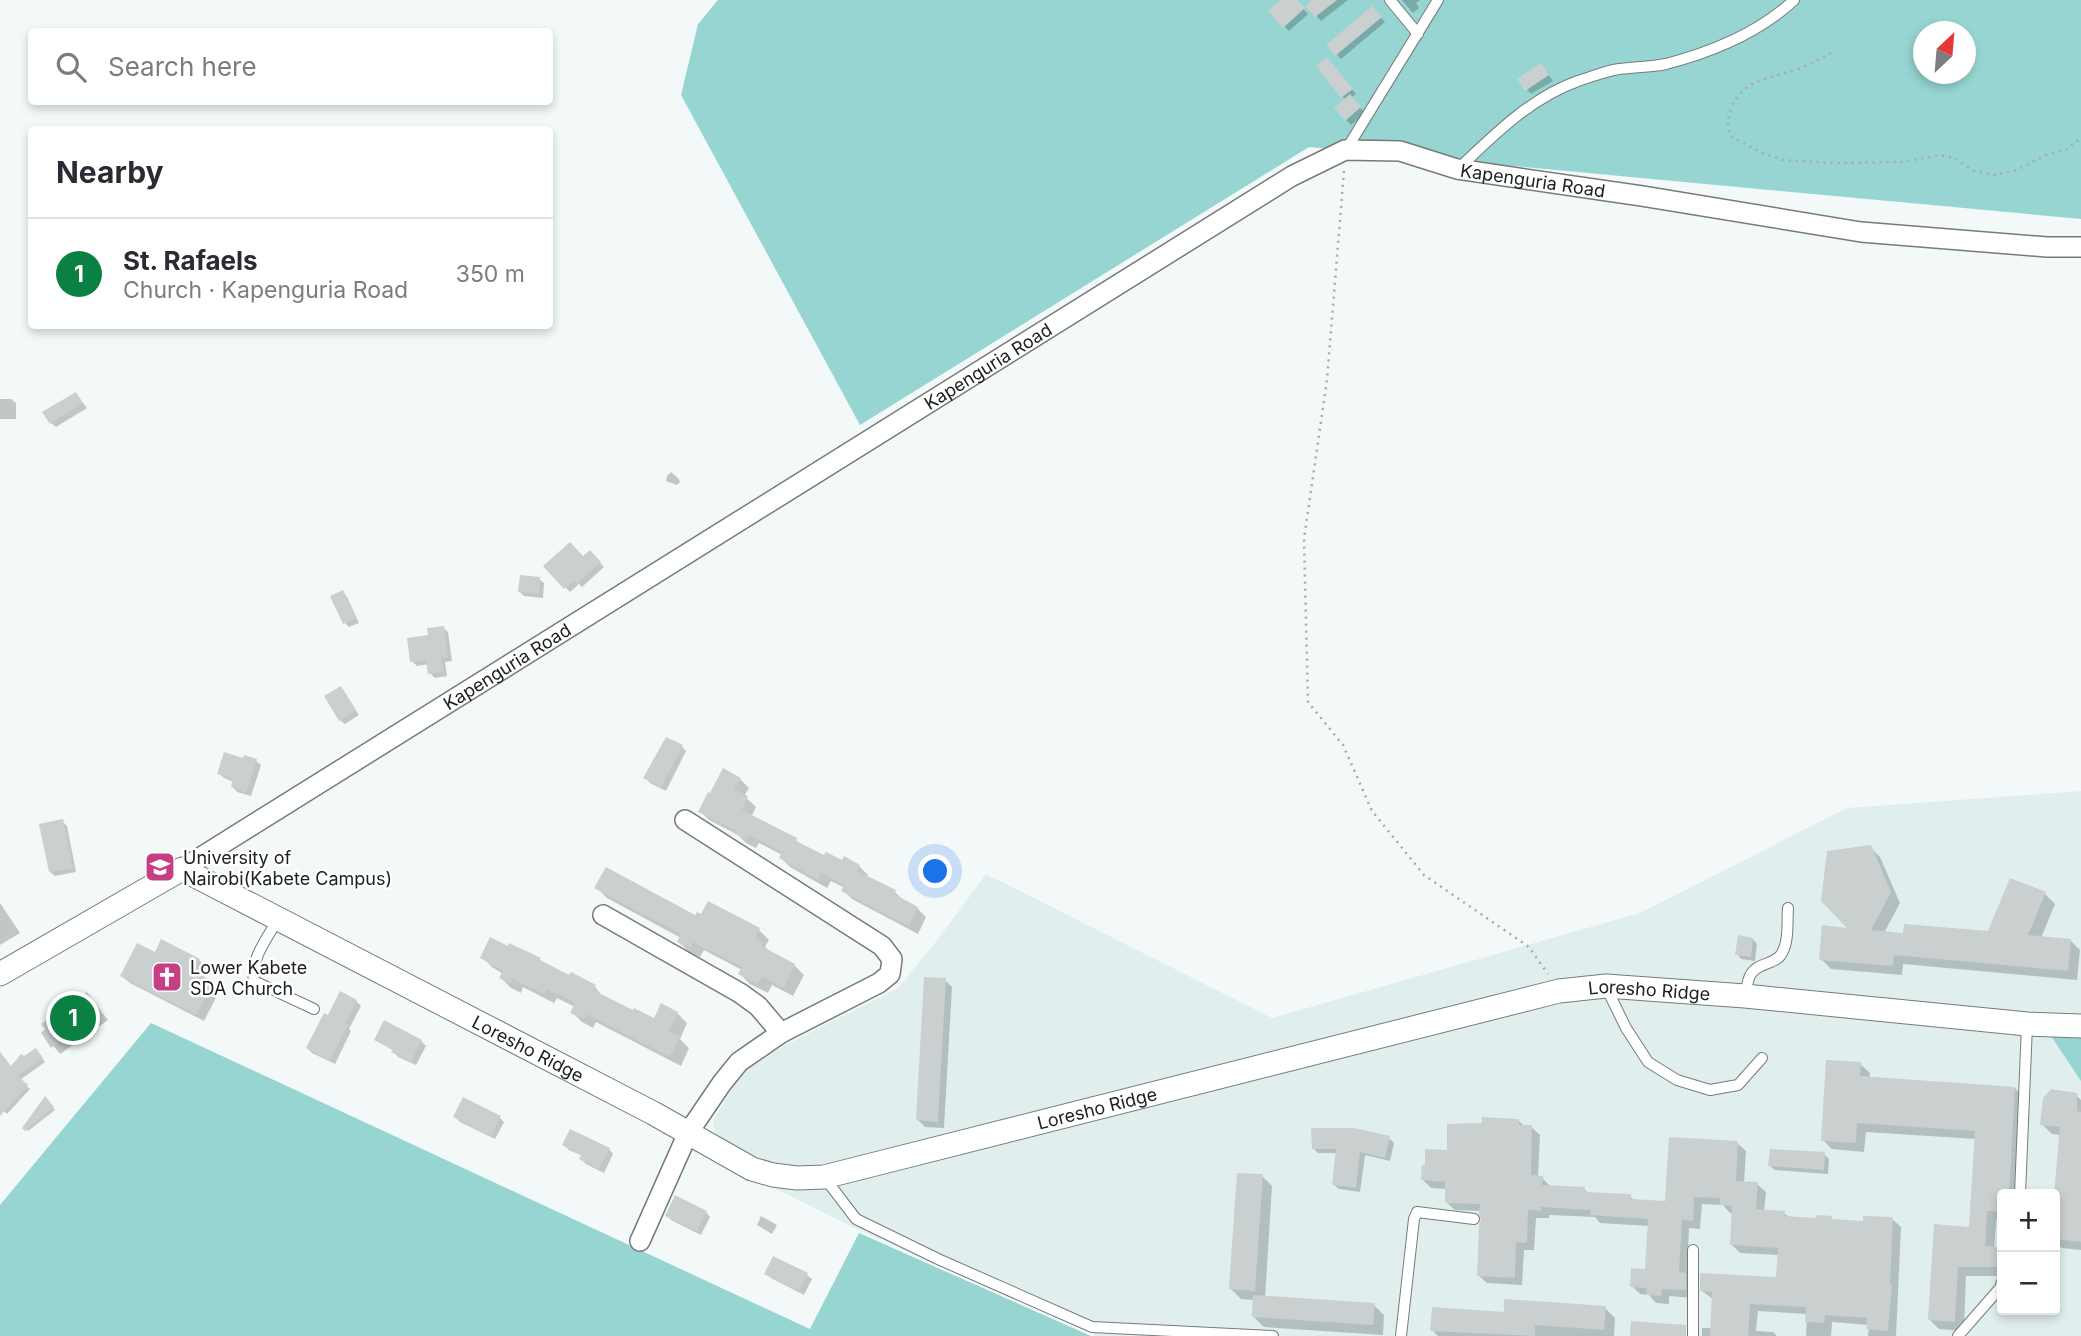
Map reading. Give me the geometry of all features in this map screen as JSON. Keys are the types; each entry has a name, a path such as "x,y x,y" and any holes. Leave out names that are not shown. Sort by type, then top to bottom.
{"street":[{"name":"Kapenguria Road","path":"0,974 182,869 1292,176 1345,150 1400,151 1457,169 1861,232 2047,247 2081,247"},
{"path":"640,1241 688,1133 739,1062 781,1033 879,984 890,974 892,959 882,946 685,820"},
{"name":"Loresho Ridge","path":"182,869 653,1113 752,1169 797,1178 824,1177 1559,991 1606,986 1745,996 2027,1024 2081,1026"},
{"path":"603,915 740,993 758,1006 781,1033"}],"lane":[{"path":"1390,0 1418,34"},
{"path":"1345,150 1438,0"},
{"path":"1457,169 1503,127 1541,98 1576,82 1615,70 1664,64 1699,54 1748,33 1777,16 1794,0"},
{"path":"1745,996 1749,976 1757,967 1781,957 1785,946 1788,908"},
{"path":"278,919 255,961 252,971 254,981 314,1009"},
{"path":"1606,986 1626,1028 1648,1062 1677,1080 1710,1090 1738,1085 1762,1058"},
{"path":"2020,1189 2027,1024"},
{"path":"824,1177 856,1219 938,1259 1092,1327 1273,1336"},
{"path":"1401,1336 1413,1219 1418,1212 1474,1219"},
{"path":"1693,1250 1693,1336"},
{"path":"1958,1336 1997,1291"}],"path":[{"path":"1831,53 1799,69 1753,83 1742,90 1728,116 1730,136 1751,148 1783,160 1834,163 1901,162 1941,155 1954,158 1974,171 1996,175 2017,170 2046,155 2067,149 2081,138"},
{"path":"1345,150 1326,380 1304,539 1308,702 1343,745 1372,811 1424,874 1529,947 1559,991"}],"shaded area":[{"path":"718,0 2081,0 2081,219 1309,147 860,425 681,95 698,24"},
{"path":"2081,791 2081,1336 1094,1336 848,1225 712,1157 718,1150 713,1121 746,1065 898,988 986,874 1272,1018 1640,913 1847,808"},
{"path":"151,1023 810,1329 859,1233 1091,1336 0,1336 0,1205"},
{"path":"2047,1030 2081,1033 2081,1081"}],"building":[{"path":"1281,0 1297,0 1305,8 1283,28 1268,11"},
{"path":"1312,0 1337,0 1315,17 1305,6"},
{"path":"1372,6 1382,17 1335,56 1326,45"},
{"path":"1327,57 1353,89 1341,98 1316,66"},
{"path":"1541,63 1549,75 1525,91 1517,79"},
{"path":"1350,94 1361,107 1345,121 1334,108"},
{"path":"76,392 83,403 50,424 42,412"},
{"path":"570,542 583,556 590,550 601,562 577,584 574,581 564,589 543,566"},
{"path":"520,575 540,577 539,594 518,592"},
{"path":"343,590 356,618 343,624 330,596"},
{"path":"444,626 448,657 441,658 444,672 428,674 426,660 410,662 407,638 428,635 427,628"},
{"path":"341,686 356,710 339,721 324,696"},
{"path":"666,737 683,745 661,787 643,778"},
{"path":"224,752 257,759 246,793 231,787 233,779 217,774"},
{"path":"723,768 741,778 734,789 748,796 742,810 824,855 826,852 842,860 844,856 860,865 857,871 896,890 894,894 918,907 909,926 841,891 844,885 821,873 818,880 779,858 782,852 749,835 747,840 735,834 737,831 698,812"},
{"path":"63,819 73,868 49,872 39,824"},
{"path":"1871,845 1891,892 1871,930 1903,933 1904,924 1988,931 2010,878 2046,892 2028,935 2071,939 2068,971 1894,955 1893,966 1819,960 1822,925 1847,928 1821,901 1827,851"},
{"path":"606,867 695,915 697,912 701,914 708,901 760,928 755,938 763,943 761,946 795,964 783,988 762,976 757,984 738,974 742,967 693,942 690,948 677,942 681,934 594,888"},
{"path":"1738,935 1753,938 1751,957 1735,955"},
{"path":"490,937 541,958 540,960 569,975 571,972 596,985 593,990 633,1010 634,1008 654,1018 661,1003 678,1012 669,1031 680,1037 670,1057 586,1014 583,1019 570,1013 575,1003 547,989 544,994 513,979 510,984 499,978 503,971 480,958"},
{"path":"161,939 200,959 193,971 213,981 196,1015 120,976 137,943 155,952"},
{"path":"924,977 946,978 938,1122 916,1120"},
{"path":"340,991 357,1000 330,1061 306,1048 324,1013 328,1015"},
{"path":"87,992 102,1012 51,1048 41,1033 45,1029 41,1024"},
{"path":"384,1020 422,1040 411,1062 374,1040"},
{"path":"36,1048 43,1058 18,1076 28,1085 0,1116 0,1052 11,1066 21,1054 24,1056"},
{"path":"1826,1060 1861,1062 1860,1076 2015,1087 2009,1189 1997,1189 1997,1212 1987,1211 1985,1246 1997,1247 1997,1267 1958,1267 1955,1322 1928,1320 1934,1224 1969,1227 1975,1131 1857,1123 1856,1143 1821,1141"},
{"path":"2051,1089 2077,1093 2077,1111 2081,1112 2081,1242 2060,1240 2060,1189 2054,1189 2060,1127 2040,1125 2043,1098"},
{"path":"45,1096 54,1107 25,1131 22,1128"},
{"path":"463,1097 501,1116 491,1136 453,1117"},
{"path":"1482,1117 1519,1119 1519,1125 1532,1125 1531,1175 1543,1176 1542,1185 1585,1187 1585,1192 1631,1194 1631,1199 1665,1201 1669,1137 1738,1141 1736,1181 1758,1182 1756,1209 1785,1211 1785,1216 1816,1218 1817,1215 1863,1221 1863,1216 1893,1217 1888,1331 1866,1329 1867,1318 1825,1315 1824,1323 1805,1322 1806,1307 1750,1304 1748,1336 1710,1336 1712,1292 1700,1291 1700,1273 1776,1277 1778,1248 1730,1245 1732,1206 1720,1205 1720,1198 1694,1197 1693,1221 1682,1220 1679,1272 1686,1273 1686,1290 1662,1289 1661,1296 1646,1295 1647,1288 1630,1287 1631,1268 1645,1269 1648,1219 1590,1215 1591,1210 1541,1207 1541,1211 1528,1210 1527,1243 1516,1242 1515,1278 1477,1276 1480,1204 1445,1203 1445,1182 1421,1180 1425,1149 1447,1150 1447,1124 1482,1123"},
{"path":"1311,1128 1354,1128 1390,1136 1385,1158 1360,1152 1356,1188 1332,1185 1336,1149 1312,1149"},
{"path":"570,1129 610,1148 599,1169 579,1159 581,1155 562,1145"},
{"path":"1770,1149 1825,1152 1824,1170 1768,1166"},
{"path":"1237,1173 1263,1174 1255,1291 1229,1289"},
{"path":"675,1195 707,1211 697,1231 665,1216"},
{"path":"773,1256 808,1273 799,1291 764,1274"},
{"path":"1253,1295 1375,1303 1373,1325 1252,1317"},
{"path":"1504,1299 1606,1306 1604,1330 1535,1325 1535,1336 1430,1331 1432,1307 1504,1312"},
{"path":"1631,1321 1686,1325 1686,1336 1630,1336"}],"place":[{"name":"University of Nairobi(Kabete Campus)","path":"160,867"},
{"name":"Lower Kabete SDA Church","path":"167,977"},
{"name":"St. Rafaels","path":"73,1018"}]}
